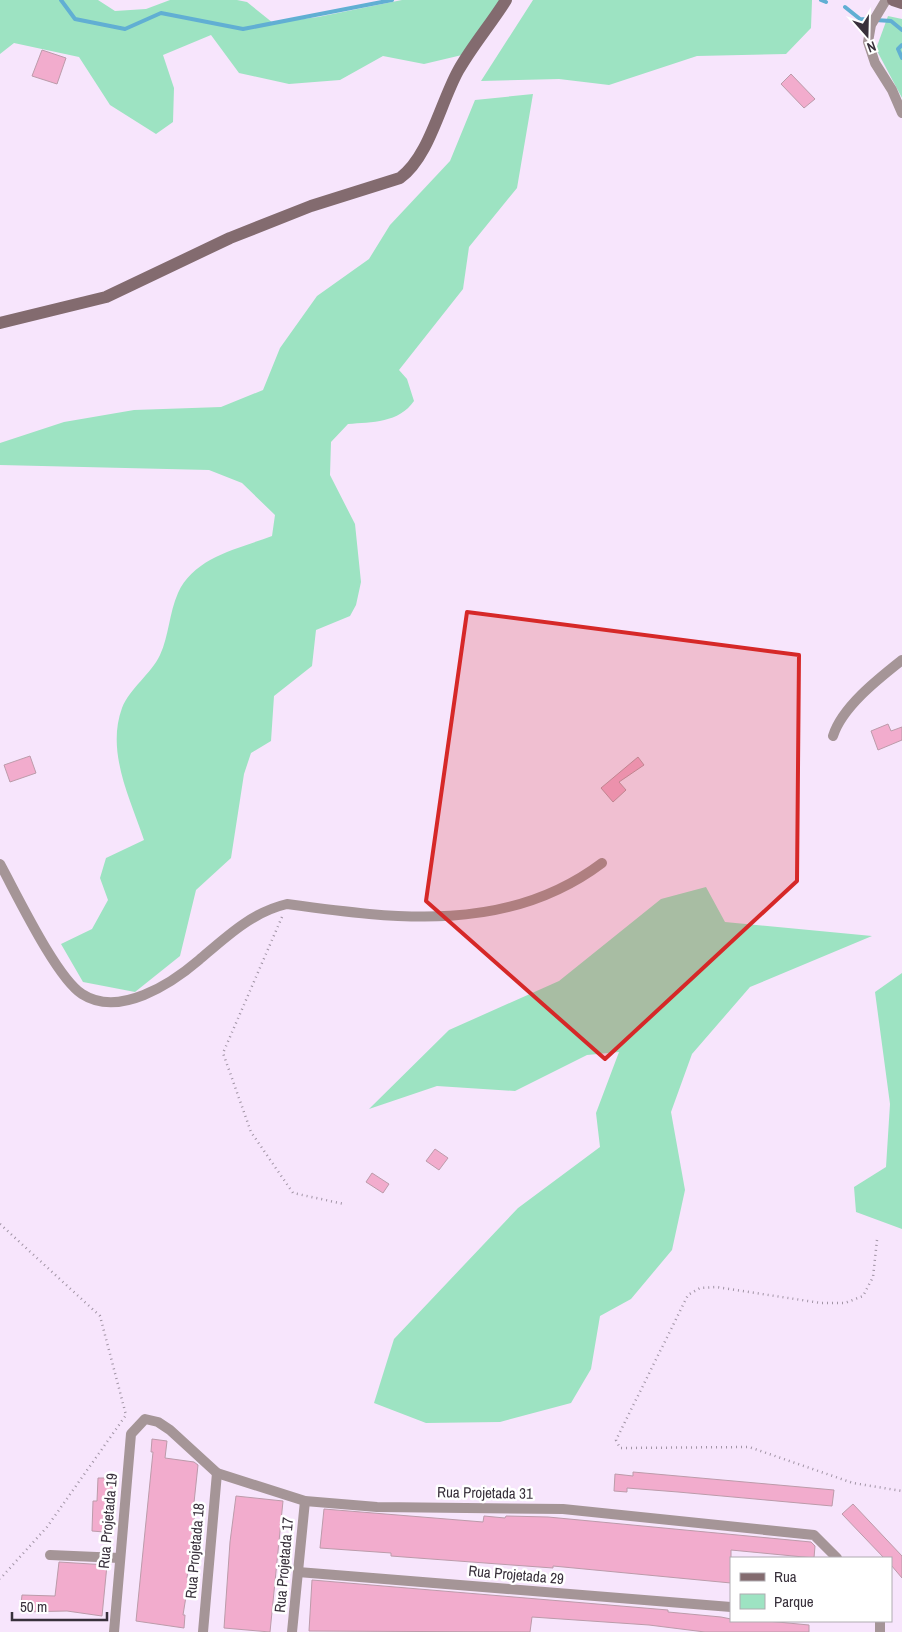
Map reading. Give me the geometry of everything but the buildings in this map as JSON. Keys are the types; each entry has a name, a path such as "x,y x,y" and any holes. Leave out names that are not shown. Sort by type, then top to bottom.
{"street":[{"path":"0,324 106,297 230,238 311,206 400,178 411,170 422,155 443,100 459,69 506,0"},
{"path":"886,0 871,25 868,42 875,63 892,90 902,113"},
{"path":"893,0 902,3"},
{"path":"833,736 836,727 862,695 902,660"},
{"path":"0,864 63,977 83,995 104,1001 121,1001 137,997 169,981 258,915 287,904 381,916 464,915 505,909 548,895 577,881 602,863"},
{"name":"Rua Projetada 31","path":"145,1419 158,1422 170,1430 217,1473 305,1501 377,1507 562,1509 814,1535 836,1557"},
{"name":"Rua Projetada 19","path":"114,1632 131,1434 145,1419"},
{"name":"Rua Projetada 18","path":"203,1632 217,1473"},
{"name":"Rua Projetada 17","path":"292,1632 305,1501"},
{"path":"50,1555 120,1558"},
{"name":"Rua Projetada 29","path":"298,1572 730,1607"}],"path":[{"path":"287,904 223,1053 251,1132 293,1193 344,1204"},
{"path":"0,1224 100,1316 126,1415 47,1527 0,1579"},
{"path":"877,1240 873,1277 863,1296 845,1303 821,1303 716,1287 700,1288 688,1295 616,1440 620,1448 749,1447 853,1483 902,1491"}],"highlighted area":[{"path":"467,612 799,655 797,881 605,1059 426,901"}],"green space":[{"path":"0,0 98,0 115,11 146,9 170,0 237,0 247,2 273,23 318,17 402,0 500,0 462,55 424,64 383,56 340,80 289,84 239,73 211,35 163,55 174,88 173,122 156,134 110,105 79,57 14,43 0,54"},
{"path":"533,0 812,0 811,28 786,54 697,56 609,85 559,79 481,81"},
{"path":"888,16 902,19 902,98 876,49"},
{"path":"533,94 517,188 469,247 463,289 399,370 407,379 414,401 401,414 393,417 375,422 348,424 331,442 330,475 355,524 361,582 356,605 350,616 316,630 312,666 274,696 271,741 251,753 244,774 231,858 196,890 180,956 135,992 83,982 61,944 92,929 108,900 100,878 106,858 144,840 118,758 118,725 122,708 130,694 160,655 175,601 185,581 195,571 218,556 272,536 275,515 242,483 209,470 0,465 0,443 64,422 134,410 221,407 263,390 280,348 317,296 369,259 390,225 450,161 475,100"},
{"path":"706,887 725,922 872,936 750,987 692,1054 671,1112 685,1190 672,1250 631,1299 600,1316 591,1369 571,1403 500,1422 426,1423 374,1403 394,1339 518,1208 600,1147 596,1113 619,1052 587,1055 515,1091 437,1086 369,1109 449,1030 559,981 661,899"},
{"path":"902,973 902,1229 856,1212 854,1187 886,1167 890,1104 875,992"}],"waterway":[{"path":"61,0 75,19 125,29 161,13 243,29 392,0"},
{"path":"821,0 826,2"},
{"path":"845,7 860,19 891,21 902,30"},
{"path":"902,45 898,49 902,58"}]}
